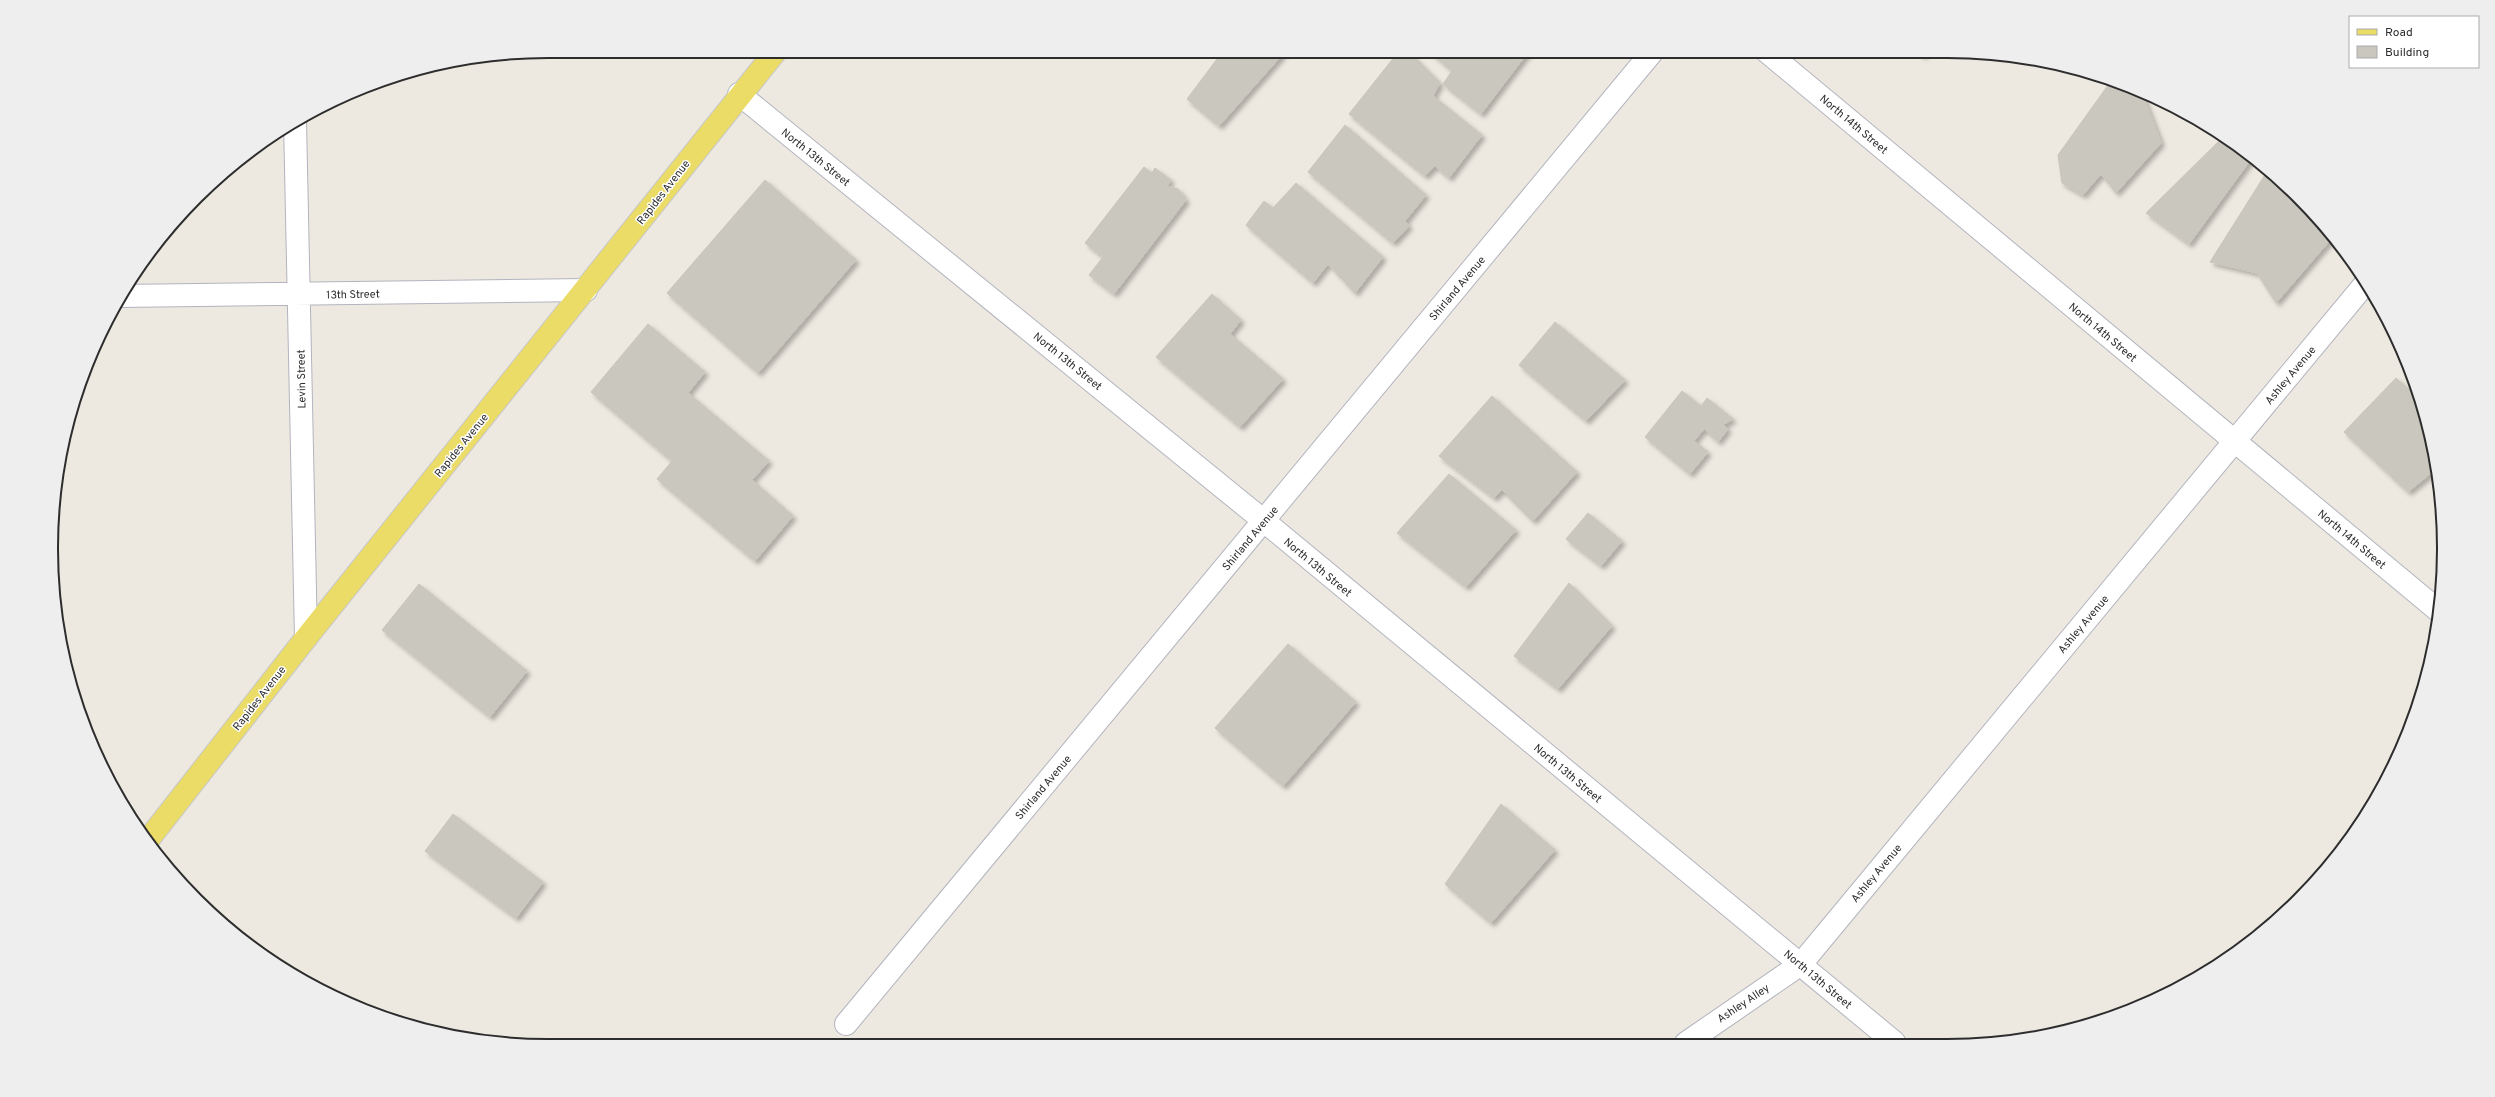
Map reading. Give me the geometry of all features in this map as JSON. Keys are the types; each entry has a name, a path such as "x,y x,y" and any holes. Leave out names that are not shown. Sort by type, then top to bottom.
{"main road":[{"name":"Rapides Avenue","path":"151,836 306,638 586,290 739,94 770,58"}],"street":[{"name":"Shirland Avenue","path":"846,1024 1648,58"},
{"name":"North 14th Street","path":"1774,58 2434,607"},
{"name":"North 13th Street","path":"739,94 1264,521 1890,1039"},
{"name":"Levin Street","path":"295,129 306,638"},
{"name":"Ashley Avenue","path":"1800,964 2362,288"},
{"name":"13th Street","path":"128,296 299,295 586,290"},
{"name":"Ashley Alley","path":"1692,1039 1800,964"}],"building":[{"path":"1218,58 1279,58 1219,126 1187,99"},
{"path":"1393,58 1415,58 1440,83 1433,96 1482,135 1449,178 1435,166 1425,176 1349,114"},
{"path":"1437,58 1524,58 1481,114 1443,84 1452,71"},
{"path":"2108,85 2145,100 2161,143 2116,193 2101,174 2083,195 2062,183 2058,155"},
{"path":"1345,125 1426,195 1405,221 1409,226 1393,243 1308,172"},
{"path":"2219,141 2249,162 2189,244 2146,213"},
{"path":"1144,167 1152,173 1155,168 1171,180 1167,186 1178,189 1186,200 1114,294 1089,275 1103,257 1085,243"},
{"path":"2265,175 2293,202 2329,242 2276,303 2257,273 2210,262"},
{"path":"765,180 856,260 758,373 667,293"},
{"path":"1296,183 1383,257 1355,293 1328,264 1313,283 1246,225 1264,201 1273,208"},
{"path":"1212,294 1241,320 1230,334 1283,379 1240,427 1156,357"},
{"path":"1555,322 1625,380 1586,421 1519,365"},
{"path":"648,324 705,372 688,393 769,461 752,480 793,516 755,561 657,479 672,461 591,392"},
{"path":"2396,378 2411,391 2428,453 2431,473 2408,492 2344,432"},
{"path":"1682,391 1701,406 1707,398 1733,419 1723,425 1728,429 1718,442 1704,429 1694,441 1708,452 1690,474 1645,437"},
{"path":"1492,396 1577,472 1533,521 1502,490 1494,498 1439,456"},
{"path":"1449,474 1516,530 1466,587 1397,533"},
{"path":"1588,513 1622,541 1601,566 1566,539"},
{"path":"1569,583 1612,626 1558,689 1514,656"},
{"path":"419,584 527,671 490,717 382,630"},
{"path":"1288,644 1356,702 1283,786 1215,728"},
{"path":"1501,804 1555,850 1491,923 1445,884"},
{"path":"453,814 543,882 516,918 425,851"}]}
